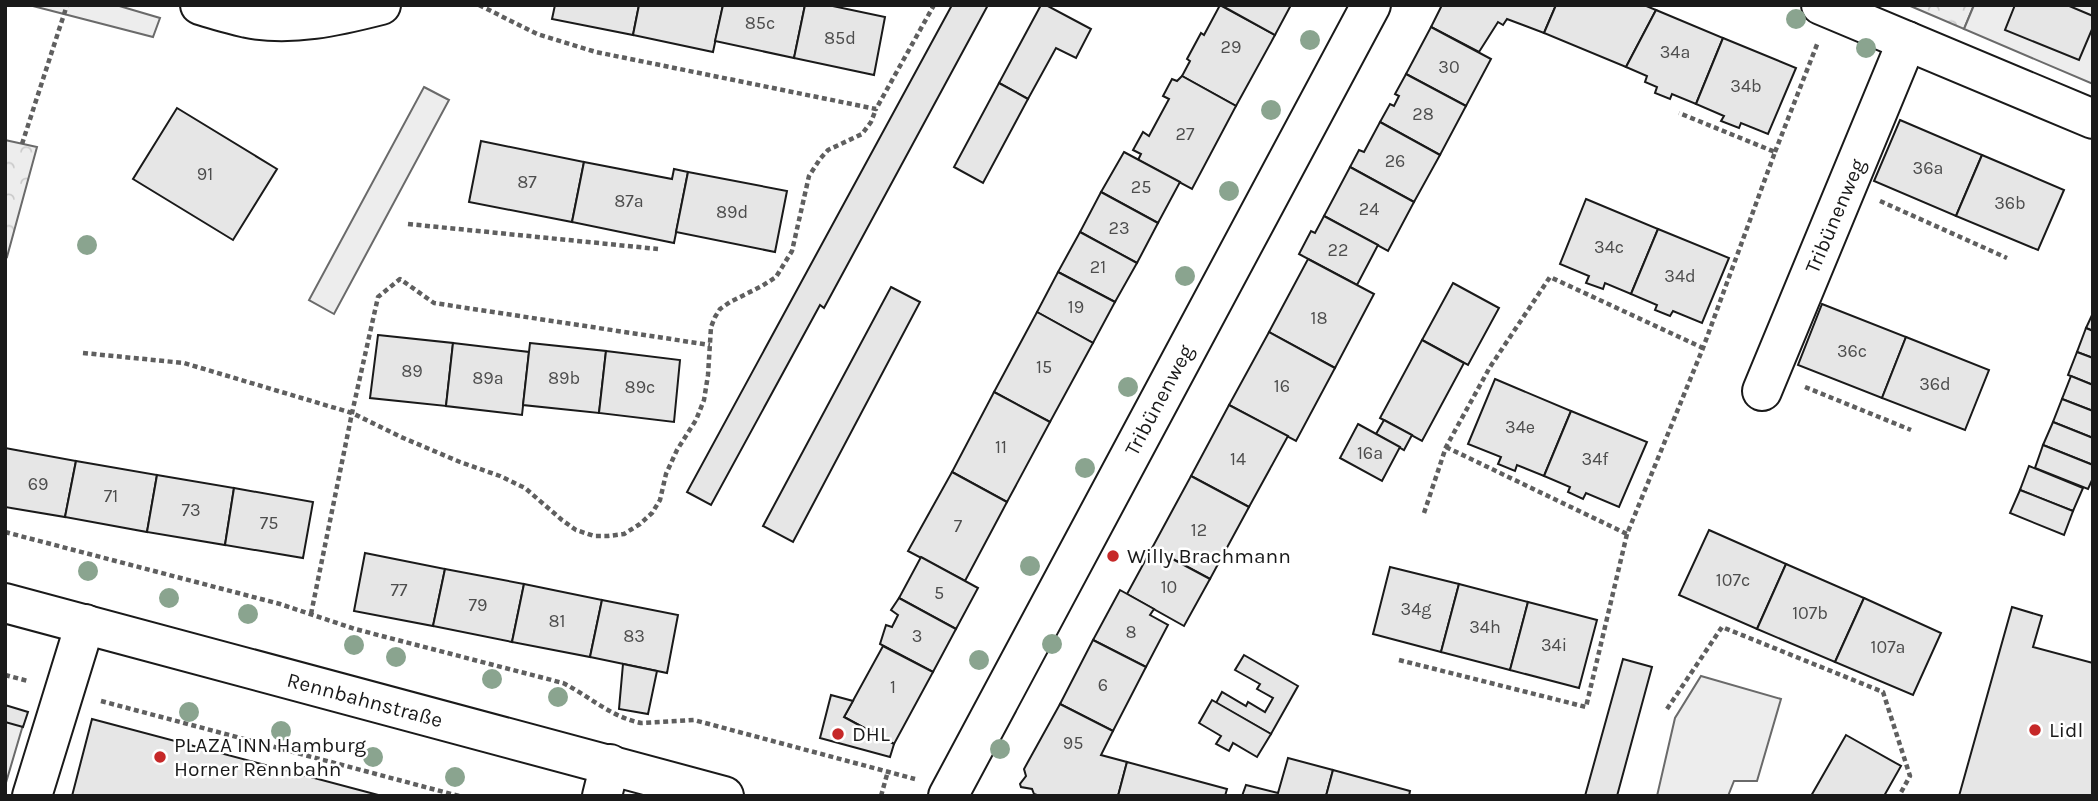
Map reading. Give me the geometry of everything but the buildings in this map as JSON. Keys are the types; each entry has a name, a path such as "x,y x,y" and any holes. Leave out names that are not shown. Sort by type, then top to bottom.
{"street":[{"path":"200,5 249,18 288,21 334,17 381,5"},
{"name":"Tribünenweg","path":"935,788 1371,5"},
{"path":"1826,7 2093,119"},
{"name":"Tribünenweg","path":"1765,382 1907,41"},
{"name":"Rennbahnstraße","path":"5,603 297,682 606,780 724,796"},
{"path":"32,796 85,624"}],"path":[{"path":"22,144 66,5"},
{"path":"479,5 537,34 596,52 876,109"},
{"path":"83,353 184,363 352,413 401,437 526,488 576,530 594,536 624,534 652,513 660,500 666,474 677,450 696,420 704,400 711,327 720,309 769,282 785,264 792,251 809,176 828,150 862,134 871,122 934,5"},
{"path":"1399,660 1586,708 1627,534 1703,348 1826,7"},
{"path":"1679,113 1775,152"},
{"path":"1847,186 2007,258"},
{"path":"408,224 658,249"},
{"path":"1424,513 1446,447 1490,367 1550,277 1703,348"},
{"path":"311,614 378,297 400,279 434,303 710,345"},
{"path":"1765,382 1912,430"},
{"path":"1446,447 1627,534"},
{"path":"5,532 268,601 355,629 563,683 592,702 640,723 694,720 888,771 935,788"},
{"path":"1667,709 1722,626 1883,692 1910,776 1899,796"},
{"path":"5,675 459,796"},
{"path":"881,796 888,771"}],"green space":[{"path":"1908,5 1974,5 1964,29"},
{"path":"5,140 37,147 7,257 5,256"}],"shaded area":[{"path":"29,5 116,5 160,18 153,37"},
{"path":"1974,5 2093,5 2093,84 1964,29"},
{"path":"424,87 449,100 334,314 309,300"},
{"path":"1701,676 1781,699 1757,781 1734,781 1728,796 1657,796 1675,718"},
{"path":"5,720 23,725 5,786"}],"place":[{"name":"Willy Brachmann","path":"1113,556"},
{"name":"Lidl","path":"2035,730"},
{"name":"DHL","path":"838,734"},
{"name":"PLAZA INN Hamburg Horner Rennbahn","path":"160,757"}]}
